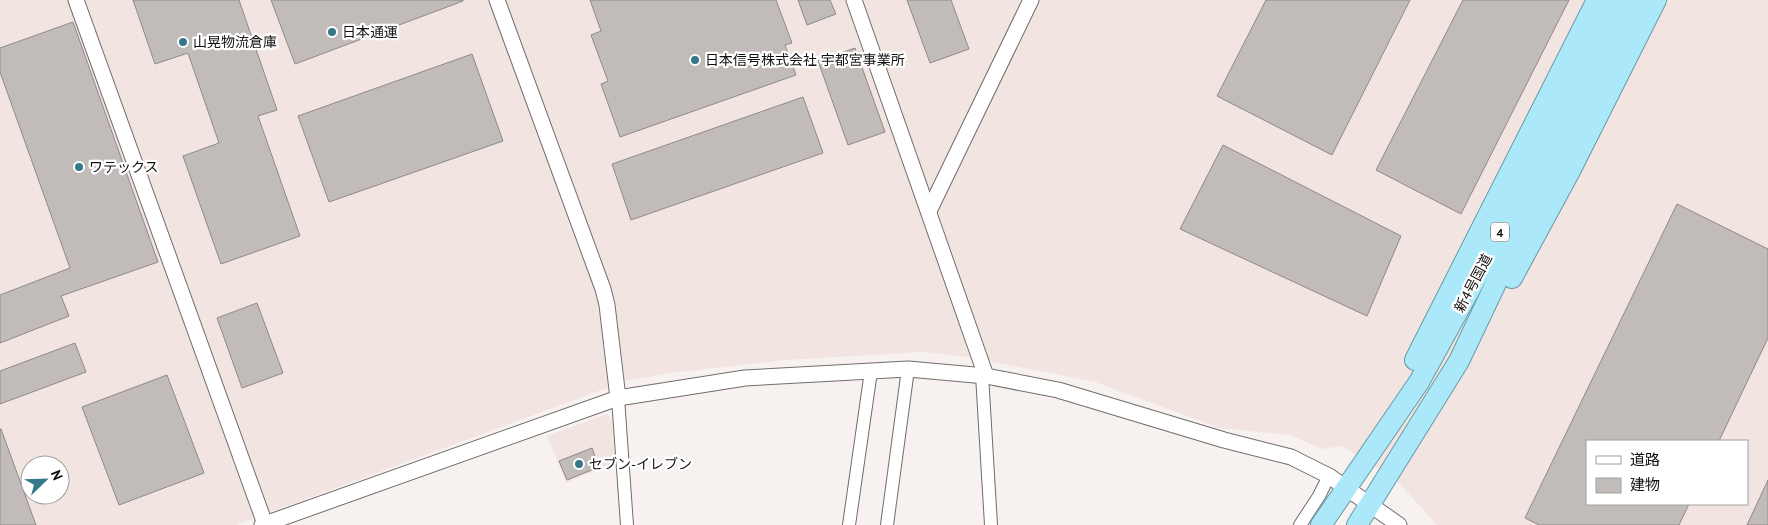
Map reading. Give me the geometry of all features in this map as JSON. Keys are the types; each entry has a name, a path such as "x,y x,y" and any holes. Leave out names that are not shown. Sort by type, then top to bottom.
{"highway":[{"path":"1367,456 1597,0"},
{"name":"新4号国道","path":"1321,525 1419,382 1480,271 1616,0"},
{"name":"新4号国道","path":"1357,525 1371,506 1459,361 1546,178 1636,0"},
{"path":"1459,361 1482,334 1570,171 1656,0"}],"street":[{"path":"76,0 265,525 618,398 744,378 908,369 984,375 1058,390 1224,440 1291,457 1329,476 1400,525"},
{"path":"497,0 603,289 607,306 618,398 628,525"},
{"path":"854,0 929,211 984,375 991,525"},
{"path":"929,211 1031,0"},
{"path":"887,525 908,369"},
{"path":"849,525 871,370"},
{"path":"1300,525 1320,496 1329,476"}],"shaded area":[{"path":"0,0 1768,0 1768,525 1437,525 1397,481 1342,446 1321,449 1291,435 1219,428 1095,382 967,357 922,352 786,360 670,373 626,381 236,525 0,525"},
{"path":"607,414 615,424 617,462 566,483 547,436"}],"building":[{"path":"133,0 239,0 277,110 258,116 300,236 221,264 183,156 219,143 188,53 155,64"},
{"name":"日本通運","path":"271,0 463,0 463,1 295,64"},
{"name":"日本信号株式会社 宇都宮事業所","path":"590,0 776,0 792,43 785,45 796,75 620,137 601,84 608,81 591,35 601,31"},
{"path":"798,0 830,0 836,14 807,25"},
{"path":"907,0 951,0 969,49 930,63"},
{"path":"1266,0 1410,0 1332,155 1217,96"},
{"path":"1463,0 1569,0 1461,214 1376,170"},
{"name":"ワテックス","path":"73,22 158,262 61,296 69,316 0,343 0,295 70,268 0,72 0,48"},
{"path":"855,48 885,132 848,145 818,61"},
{"path":"472,54 503,141 329,202 298,116"},
{"path":"803,97 823,153 631,220 612,164"},
{"path":"1223,145 1401,236 1367,316 1180,229"},
{"path":"1677,204 1768,249 1768,338 1719,440 1586,440 1586,505 1689,505 1679,525 1539,525 1525,518"},
{"path":"257,303 283,373 242,388 217,318"},
{"path":"75,343 86,372 0,404 0,371"},
{"path":"167,375 204,473 119,505 82,407"},
{"path":"1,429 20,481 20,505 29,505 36,525 0,525"},
{"name":"セブン-イレブン","path":"592,448 599,467 567,480 559,461"},
{"path":"1768,480 1768,525 1747,525"}],"place":[{"name":"日本通運","path":"332,32"},
{"name":"山晃物流倉庫","path":"183,42"},
{"name":"日本信号株式会社 宇都宮事業所","path":"695,60"},
{"name":"ワテックス","path":"79,167"},
{"name":"セブン-イレブン","path":"579,464"}]}
